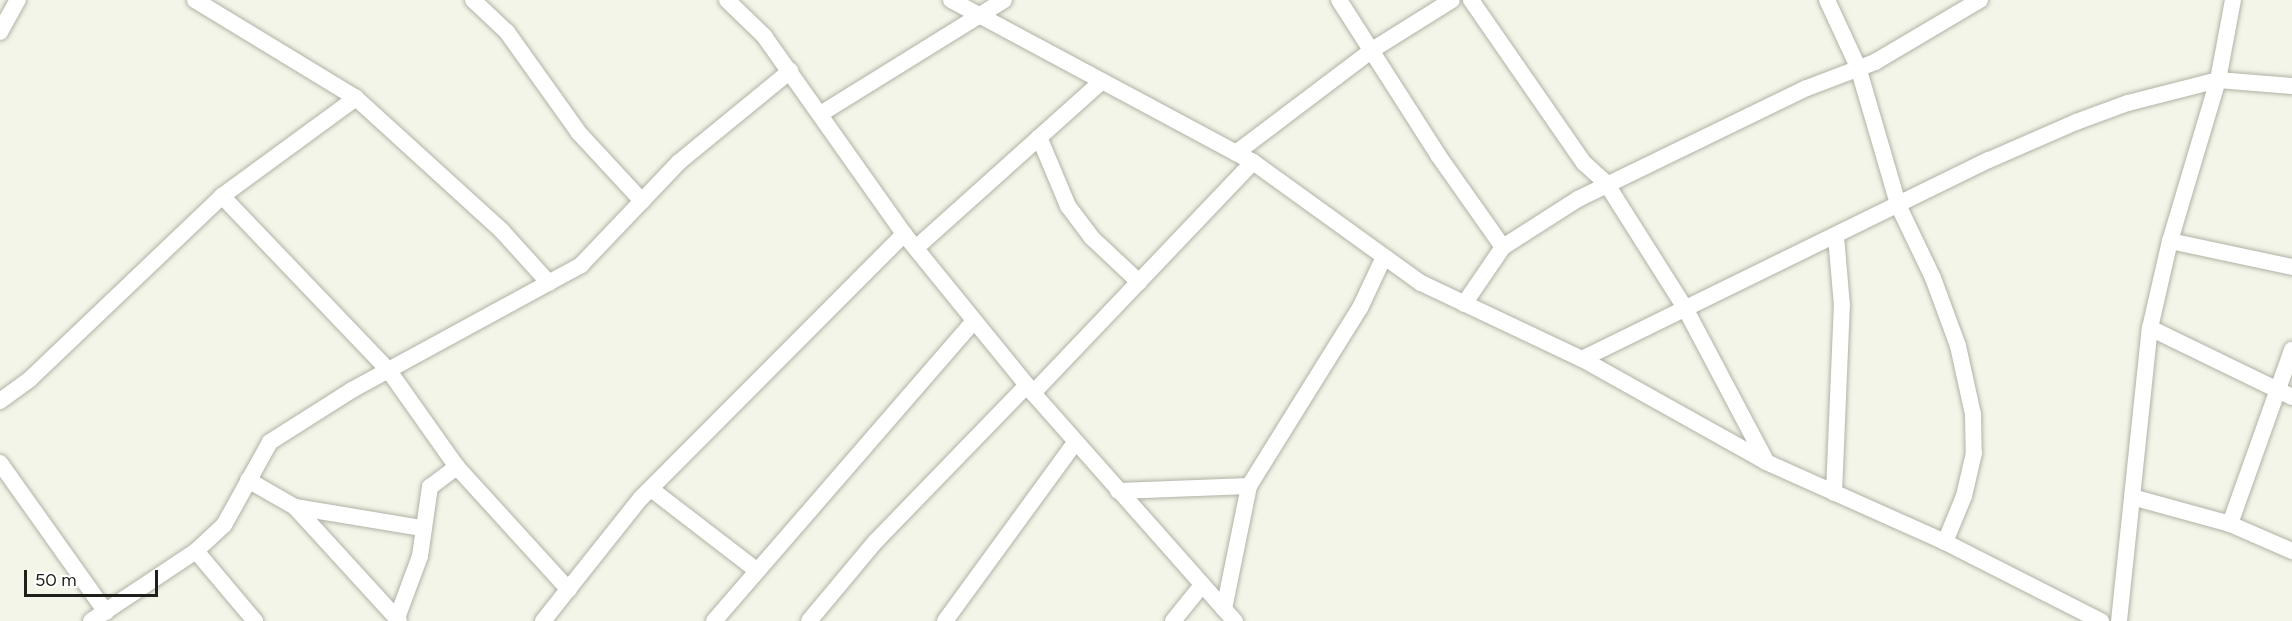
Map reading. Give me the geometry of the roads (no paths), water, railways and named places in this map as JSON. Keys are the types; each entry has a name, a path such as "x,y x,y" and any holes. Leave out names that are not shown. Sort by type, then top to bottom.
{"street":[{"path":"0,32 18,0"},
{"path":"195,0 356,98 502,231 549,283"},
{"path":"473,0 507,32 579,133 642,201"},
{"path":"727,0 764,36 822,113 904,234 917,247 974,321 1075,443 1229,615"},
{"path":"951,0 1100,83 1253,162 1328,213 1383,259 1464,304 1582,359 1766,462 1945,542 2101,621"},
{"path":"822,113 982,17 1004,0"},
{"path":"1339,0 1438,154 1503,247"},
{"path":"1236,153 1372,50 1452,0"},
{"path":"1471,0 1584,163 1606,183 1685,308 1766,462"},
{"path":"1827,0 1858,67 1899,207 1933,278 1958,346 1973,414 1974,453 1964,496 1945,542"},
{"path":"1464,304 1503,247 1606,183 1914,41 1980,0"},
{"path":"2119,621 2150,328 2170,241 2218,80 2233,0"},
{"path":"91,621 196,551 224,525 270,442 390,371 581,265 679,162 790,71"},
{"path":"1582,359 1612,348 1685,308 1899,207 1989,160 2076,122 2128,104 2218,80 2292,86"},
{"path":"917,247 1100,83"},
{"path":"0,401 30,379 222,196 356,98"},
{"path":"1039,137 1068,206 1090,237 1139,282"},
{"path":"809,621 876,541 1139,282 1253,162"},
{"path":"222,196 390,371 457,467 569,590"},
{"path":"543,621 620,522 904,234"},
{"path":"1834,493 1841,341 1836,236"},
{"path":"2170,241 2292,267"},
{"path":"1229,615 1249,486 1360,308 1383,259"},
{"path":"714,621 755,569 974,321"},
{"path":"2150,328 2292,397"},
{"path":"2230,524 2276,389 2292,350"},
{"path":"945,621 1075,443"},
{"path":"0,464 106,612"},
{"path":"248,480 295,507 398,620 418,563 430,487 457,467"},
{"path":"1118,491 1249,486"},
{"path":"651,489 755,569"},
{"path":"2132,497 2230,524 2292,551"},
{"path":"295,507 422,528"},
{"path":"196,551 255,621"},
{"path":"1173,621 1202,585"}]}
